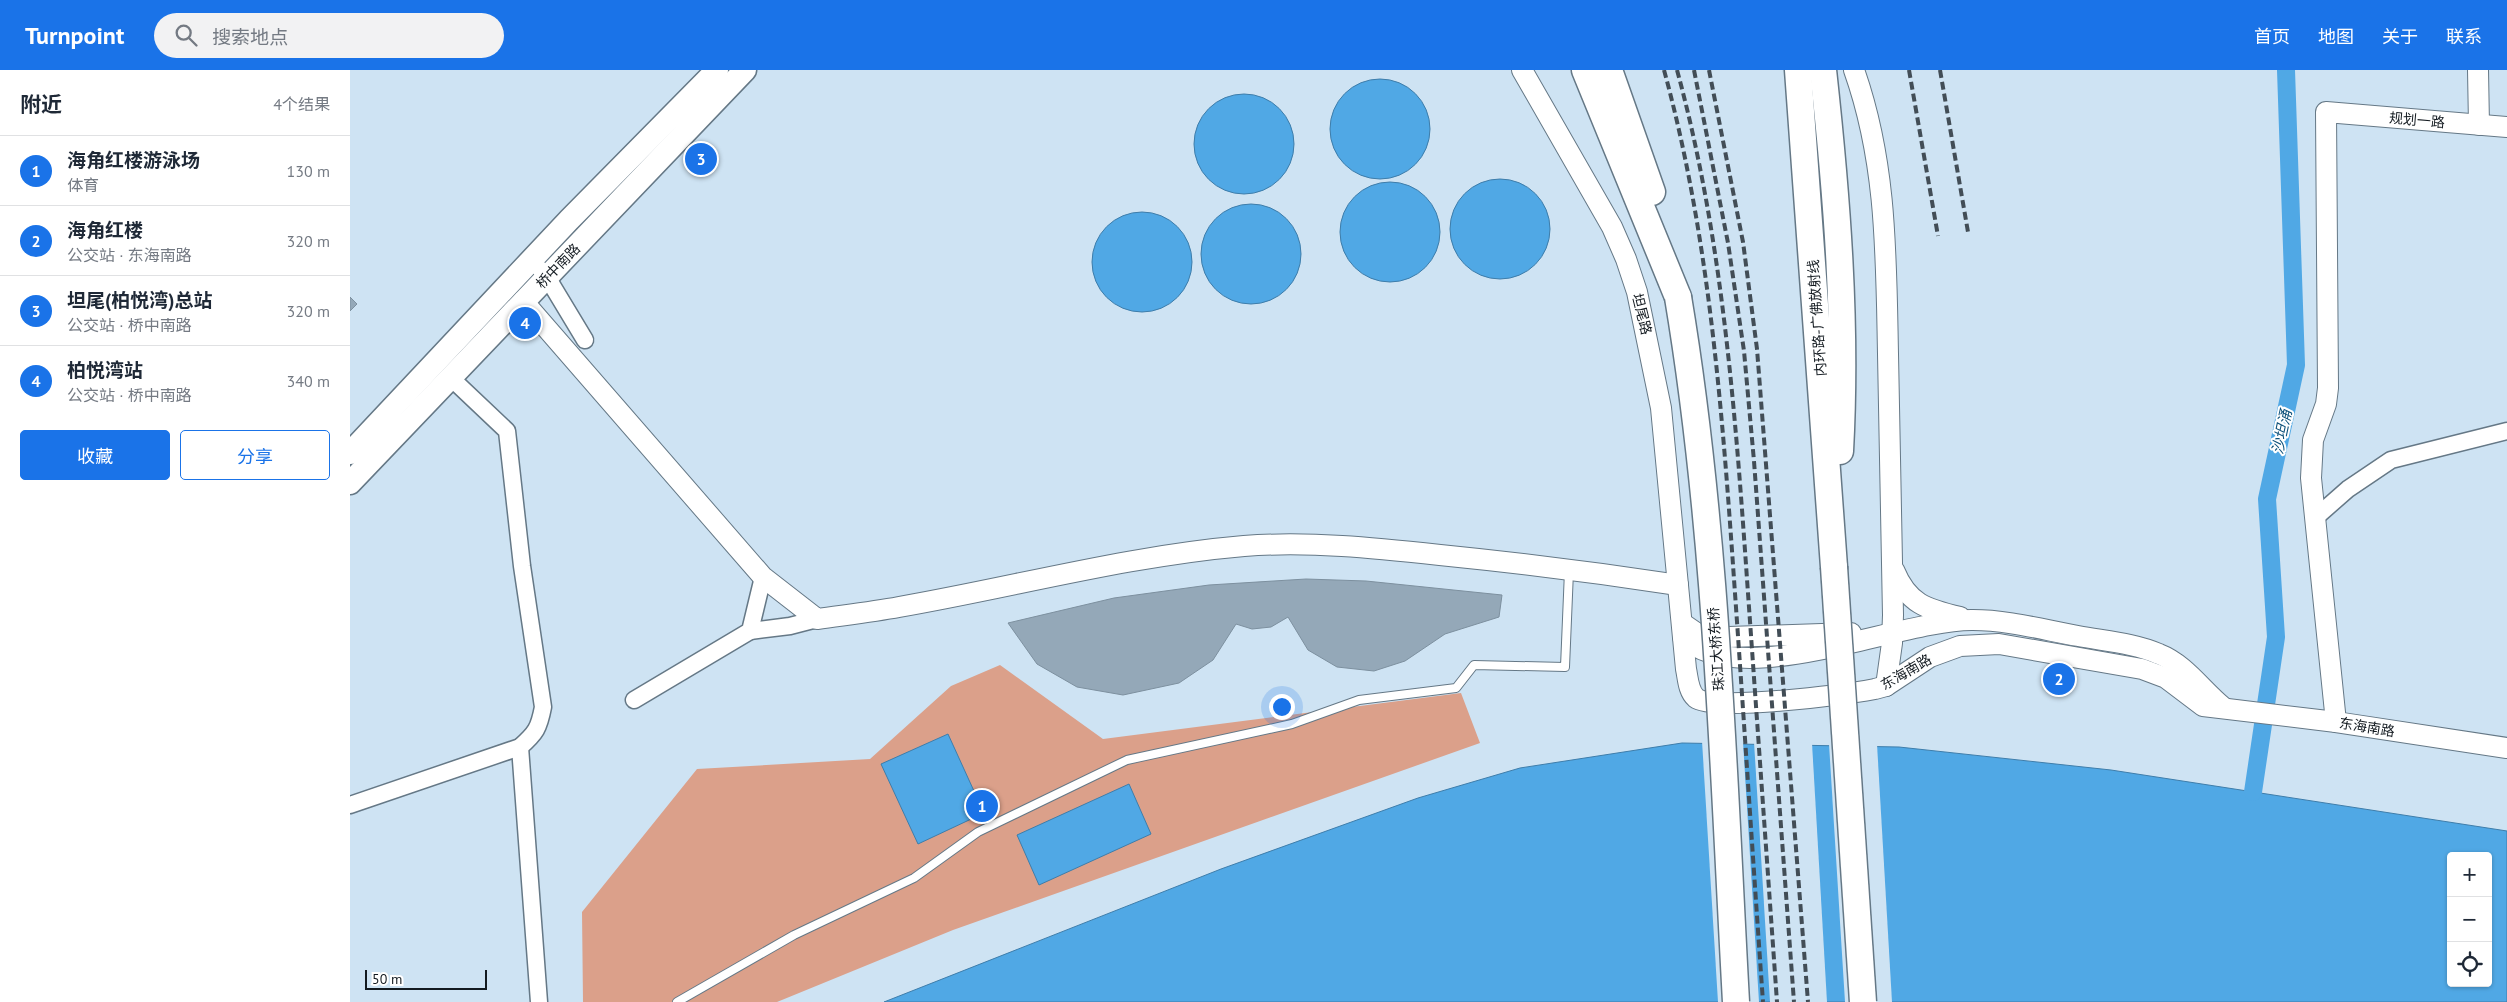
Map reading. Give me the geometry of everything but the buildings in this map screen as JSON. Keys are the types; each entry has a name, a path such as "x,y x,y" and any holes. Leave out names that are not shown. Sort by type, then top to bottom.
{"highway":[{"path":"1585,70 1678,297"},
{"path":"1609,70 1646,173 1678,297"},
{"name":"内环路-广佛放射线","path":"1798,70 1834,567"},
{"path":"1823,70 1836,198 1842,308 1843,396 1834,567 1862,1002"},
{"name":"珠江大桥东桥","path":"1678,297 1689,362 1703,478 1721,727 1736,1002"}],"main road":[{"name":"桥中南路","path":"350,453 531,260 717,70"},
{"name":"桥中南路","path":"350,483 745,70"}],"street":[{"name":"坦尾路","path":"1522,70 1608,219 1626,259 1637,292 1661,408 1678,585"},
{"path":"1854,70 1869,115 1877,149 1882,191 1887,299 1893,632 1886,686"},
{"path":"2478,70 2480,125"},
{"name":"规划一路","path":"2315,518 2311,459 2313,440 2326,404 2328,388 2326,112 2507,127"},
{"path":"531,260 547,277 585,340"},
{"path":"523,302 763,577 817,619"},
{"path":"350,805 520,747 536,733 543,707 522,566 507,430 450,377"},
{"path":"2336,722 2315,518 2348,488 2391,460 2507,431"},
{"path":"634,700 750,631 899,607 1106,565 1177,553 1246,546 1313,545 1371,548 1570,569 1678,585"},
{"path":"1892,566 1905,593 1926,608 1972,620 2062,633 2160,654 2177,664 2226,710"},
{"path":"750,631 763,577"},
{"name":"东海南路","path":"1678,585 1688,682 1696,698 1705,702 1745,703 1851,693 1886,686 1930,657 1960,646 1999,644 2142,668 2166,678 2203,706 2336,722 2507,748"},
{"path":"1682,630 1698,634 1729,637 1893,632 1972,620"},
{"path":"520,747 539,1002"}],"lane":[{"path":"677,1002 794,935 914,878 978,832 1127,760 1292,724 1358,700 1456,688 1474,665 1565,667 1570,569"}],"shaded area":[{"path":"1000,665 1103,739 1461,693 1480,743 953,930 777,1002 583,1002 582,912 697,769 870,759 951,686"}],"water":[{"path":"1380,79 1399,83 1415,94 1426,110 1430,129 1426,148 1415,164 1399,175 1380,179 1361,175 1345,164 1334,148 1330,129 1334,110 1345,94 1361,83"},
{"path":"1244,94 1263,98 1279,109 1290,125 1294,144 1290,163 1279,179 1263,190 1244,194 1225,190 1209,179 1198,163 1194,144 1198,125 1209,109 1225,98"},
{"path":"1500,179 1519,183 1535,194 1546,210 1550,229 1546,248 1535,264 1519,275 1500,279 1481,275 1465,264 1454,248 1450,229 1454,210 1465,194 1481,183"},
{"path":"1390,182 1409,186 1425,197 1436,213 1440,232 1436,251 1425,267 1409,278 1390,282 1371,278 1355,267 1344,251 1340,232 1344,213 1355,197 1371,186"},
{"path":"1251,204 1270,208 1286,219 1297,235 1301,254 1297,273 1286,289 1270,300 1251,304 1232,300 1216,289 1205,273 1201,254 1205,235 1216,219 1232,208"},
{"path":"1142,212 1161,216 1177,227 1188,243 1192,262 1188,281 1177,297 1161,308 1142,312 1123,308 1107,297 1096,281 1092,262 1096,243 1107,227 1123,216"},
{"path":"948,734 984,813 918,844 881,764"},
{"path":"1682,743 1899,747 2111,770 2507,831 2507,1002 884,1002 1221,869 1418,798 1520,768"},
{"path":"1129,784 1151,834 1039,885 1017,835"}],"pier":[{"path":"1702,741 1743,742 1759,1002 1718,1002"},
{"path":"1754,742 1812,743 1827,1002 1770,1002"},
{"path":"1829,744 1877,744 1892,1002 1845,1002"}],"waterway":[{"name":"沙坦涌","path":"2253,792 2276,637 2267,499 2296,365 2286,70"}],"railway":[{"path":"1664,70 1679,132 1703,258 1718,386 1729,515 1763,1002"},
{"path":"1677,70 1692,132 1716,258 1731,386 1777,1002"},
{"path":"1694,70 1728,243 1744,351 1754,461 1794,1002"},
{"path":"1709,70 1743,242 1757,349 1808,1002"},
{"path":"1909,70 1938,236"},
{"path":"1940,70 1968,232"}],"place":[{"name":"坦尾(柏悦湾)总站","path":"701,159"},
{"name":"柏悦湾站","path":"525,323"},
{"name":"海角红楼","path":"2059,679"},
{"name":"海角红楼游泳场","path":"982,806"}]}
